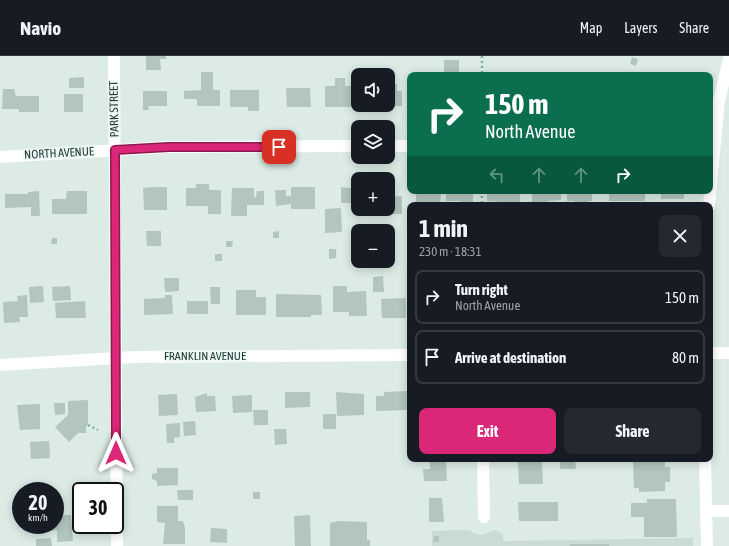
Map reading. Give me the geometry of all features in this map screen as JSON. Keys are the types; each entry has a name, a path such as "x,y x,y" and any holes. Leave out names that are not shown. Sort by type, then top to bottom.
{"street":[{"name":"PARK STREET","path":"114,56 117,546"},
{"path":"713,140 729,59"},
{"name":"NORTH AVENUE","path":"0,157 169,147 351,146"},
{"path":"395,146 407,146"},
{"path":"713,353 729,353"},
{"name":"FRANKLIN AVENUE","path":"0,365 116,358 407,355"},
{"path":"484,462 484,517"},
{"path":"705,462 707,546"},
{"path":"706,511 729,511"}],"path":[{"path":"482,56 482,72"},
{"path":"88,425 98,430"}],"shaded area":[{"path":"469,530 475,534 482,535 494,530 503,534 503,541 693,538 693,546 432,546 432,531"}],"building":[{"path":"146,56 166,56 166,59 160,59 161,70 146,70"},
{"path":"632,57 638,59 636,66 630,64"},
{"path":"444,60 459,60 459,72 444,72"},
{"path":"201,72 213,72 213,90 220,90 220,106 197,106 197,99 184,99 184,91 201,90"},
{"path":"84,77 84,88 69,88 69,78"},
{"path":"335,78 345,78 345,86 351,86 351,107 325,107 325,86 335,86"},
{"path":"395,84 397,84 397,91 402,91 402,106 395,106"},
{"path":"286,88 310,88 311,107 287,107"},
{"path":"3,89 14,89 16,96 39,96 39,112 19,112 19,109 2,109"},
{"path":"230,90 259,90 259,111 248,111 248,107 230,107"},
{"path":"143,91 167,91 167,106 148,106 149,110 143,110"},
{"path":"64,94 83,94 83,112 64,112"},
{"path":"196,184 209,184 209,190 221,190 221,214 208,214 208,206 186,206 186,188 196,188"},
{"path":"167,187 167,210 144,210 143,188"},
{"path":"291,187 315,187 315,209 291,209 291,204 276,206 275,190 286,190 286,196 291,196"},
{"path":"341,187 351,188 351,203 341,203"},
{"path":"232,188 254,188 254,197 256,197 257,191 264,191 264,205 247,205 247,216 231,216"},
{"path":"39,191 40,216 31,216 31,207 5,208 5,194 28,194 28,192"},
{"path":"67,191 87,191 87,214 52,214 52,199 66,199"},
{"path":"416,194 441,194 440,202 416,202"},
{"path":"446,194 473,194 473,202 446,201"},
{"path":"487,194 520,194 520,202 487,201"},
{"path":"532,194 561,194 561,200 532,202"},
{"path":"567,194 592,194 592,201 567,201"},
{"path":"609,194 645,194 645,201 609,201"},
{"path":"661,194 684,194 684,199 661,199"},
{"path":"395,196 402,196 402,214 395,214"},
{"path":"341,208 342,232 325,233 325,209"},
{"path":"146,231 161,231 161,246 147,246"},
{"path":"279,231 279,238 273,238 273,232"},
{"path":"52,238 57,238 57,244 51,244"},
{"path":"226,241 233,241 232,247 226,247"},
{"path":"329,249 336,249 336,258 329,259"},
{"path":"215,254 222,254 222,261 215,261"},
{"path":"383,276 384,292 373,292 373,277"},
{"path":"164,278 179,278 179,291 165,292"},
{"path":"43,286 44,302 30,303 29,287"},
{"path":"70,286 71,300 53,301 52,287"},
{"path":"333,286 347,286 347,292 366,291 367,316 349,316 349,312 333,312"},
{"path":"210,287 220,287 220,304 211,304"},
{"path":"236,290 256,290 256,297 266,297 266,315 236,315"},
{"path":"276,294 321,295 322,315 311,315 311,317 276,317"},
{"path":"27,295 28,317 19,317 20,322 4,323 3,302 18,301 17,296"},
{"path":"165,295 172,295 173,314 144,315 144,299 165,298"},
{"path":"406,298 406,318 382,318 381,299"},
{"path":"85,301 86,318 56,318 55,303"},
{"path":"187,301 208,301 208,314 187,314"},
{"path":"407,391 407,410 376,411 376,396 384,396 384,392"},
{"path":"285,392 310,392 310,407 285,408"},
{"path":"336,392 364,394 364,415 337,416"},
{"path":"207,393 207,396 215,396 216,411 196,412 195,397"},
{"path":"177,394 178,415 159,416 158,395"},
{"path":"252,395 252,412 233,413 232,396"},
{"path":"88,400 88,425 86,426 86,433 78,433 69,442 55,427 68,415 68,401"},
{"path":"54,403 65,403 65,414 55,415"},
{"path":"40,404 40,429 20,430 17,405"},
{"path":"253,410 268,410 268,425 254,425"},
{"path":"323,414 336,414 336,429 323,429"},
{"path":"195,421 196,435 184,436 183,422"},
{"path":"180,423 180,437 174,438 174,443 167,443 166,424"},
{"path":"274,429 286,429 287,444 275,445"},
{"path":"49,441 50,458 31,459 30,442"},
{"path":"430,462 446,462 447,481 424,481 423,469 430,469"},
{"path":"518,462 542,462 543,484 519,484"},
{"path":"560,462 575,462 576,469 560,469"},
{"path":"633,462 665,462 665,467 670,467 670,482 665,482 665,491 639,492 639,488 634,488"},
{"path":"157,468 178,468 178,485 157,486 157,481 152,479 152,474 157,473"},
{"path":"177,490 193,490 193,500 178,500"},
{"path":"253,492 260,492 260,499 253,499"},
{"path":"429,498 442,498 444,522 429,522"},
{"path":"647,499 676,499 677,537 644,537 644,517 631,517 631,503 647,503"},
{"path":"518,502 558,502 558,521 519,521"},
{"path":"157,506 178,506 178,521 183,521 185,528 185,544 163,544 165,523 157,522"},
{"path":"64,515 71,515 73,541 57,542 57,534 64,534"},
{"path":"310,515 311,546 295,546 294,516"},
{"path":"339,521 367,522 367,540 370,540 370,546 330,546 330,523"},
{"path":"211,528 227,529 227,543 210,542"},
{"path":"434,536 439,536 439,542 433,542"},
{"path":"51,538 52,546 36,546 36,539"},
{"path":"570,544 609,544 609,546 570,546"}],"route":[{"path":"116,453 115,150 169,147 279,147"}]}
